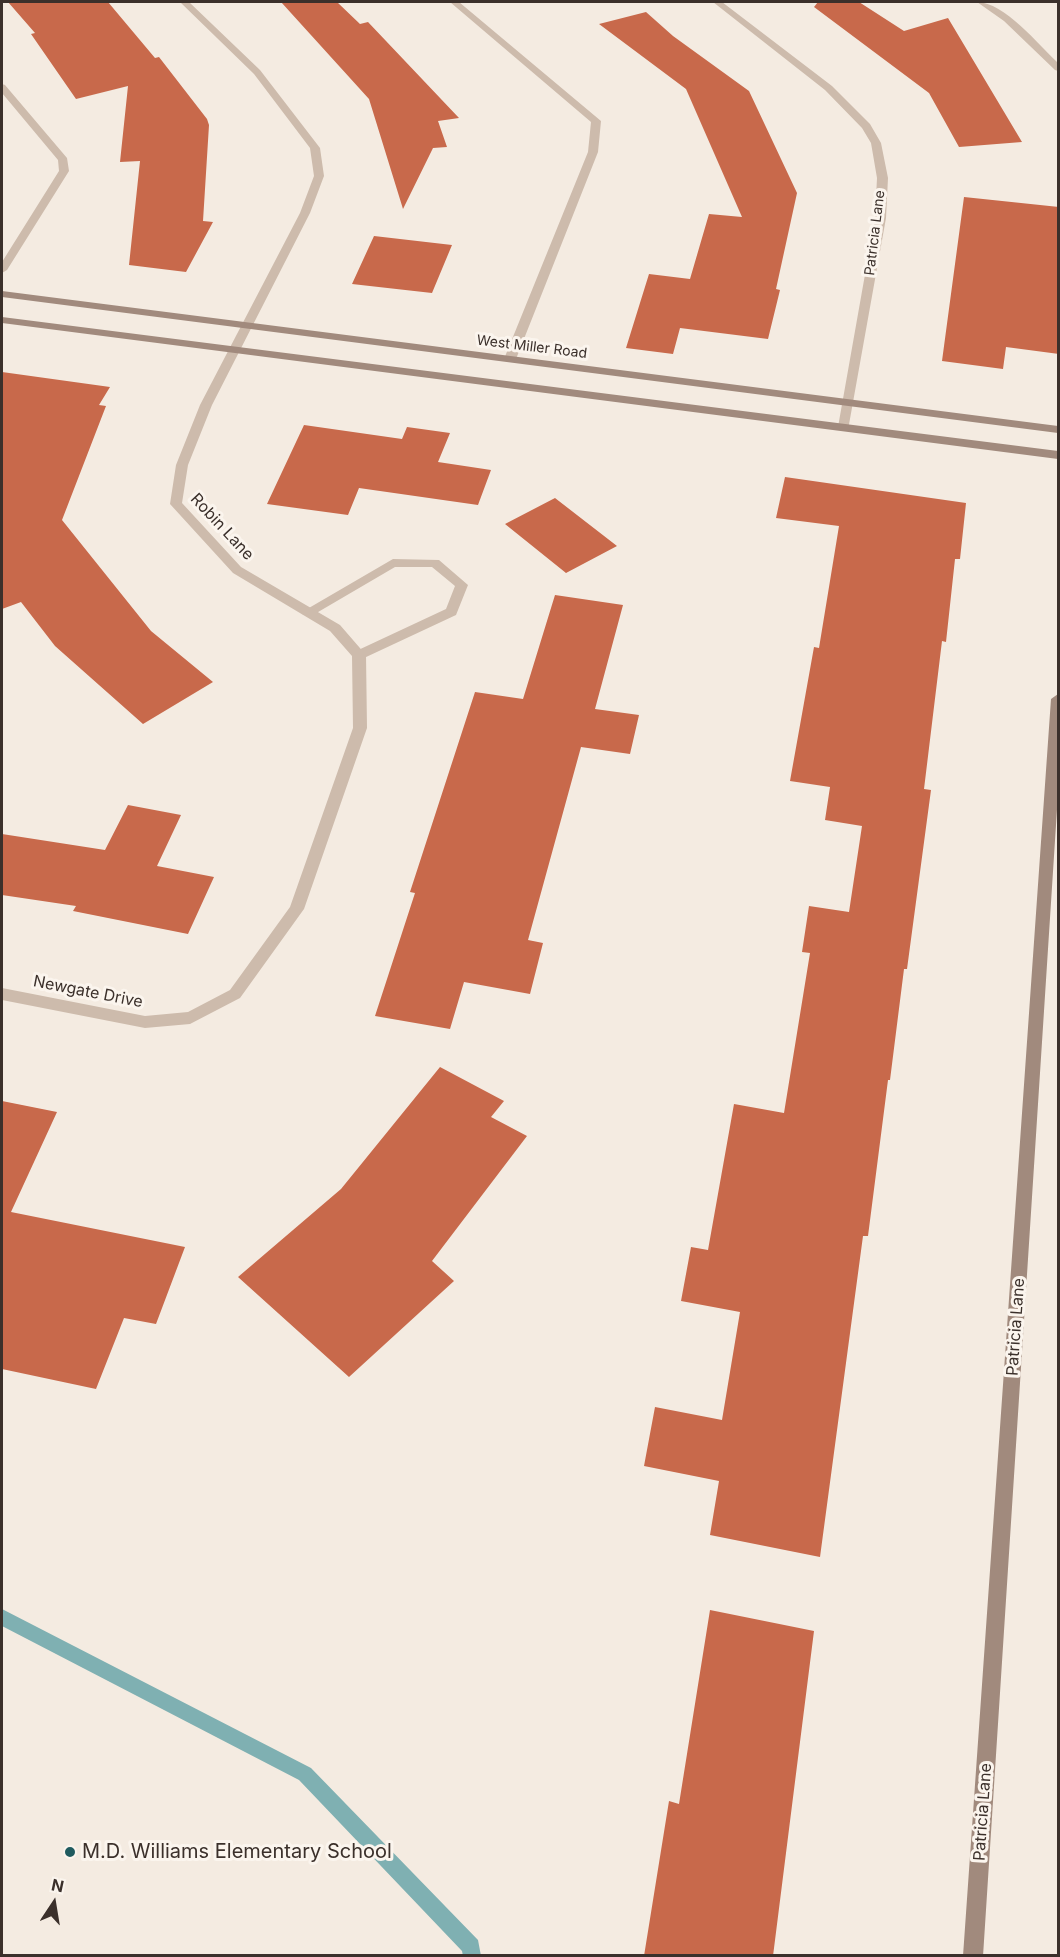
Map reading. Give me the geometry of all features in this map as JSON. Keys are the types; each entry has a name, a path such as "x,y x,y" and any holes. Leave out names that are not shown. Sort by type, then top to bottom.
{"main road":[{"name":"West Miller Road","path":"2,294 1059,430"},
{"path":"2,320 1059,454"},
{"name":"Patricia Lane","path":"973,1956 1059,699"}],"street":[{"name":"Robin Lane","path":"184,2 257,72 315,148 319,176 304,213 206,405 182,465 176,504 237,570 335,628 359,655"},
{"path":"454,2 596,121 593,152 510,359"},
{"name":"Patricia Lane","path":"717,2 829,88 861,121 876,142 882,171 881,214 844,427"},
{"path":"981,2 1007,19 1059,68"},
{"path":"2,87 63,160 64,171 2,270"},
{"path":"308,612 393,563 435,564 462,585 451,612 359,655"},
{"name":"Newgate Drive","path":"2,994 146,1022 190,1018 235,994 297,909 360,728 359,655"}],"building":[{"path":"8,2 108,2 155,58 159,57 207,119 209,125 203,221 213,222 186,272 129,265 140,161 120,162 128,86 76,99 31,34 35,33"},
{"path":"281,2 337,2 360,24 368,22 459,118 438,121 447,147 433,148 403,209 369,99"},
{"path":"818,2 859,2 904,31 948,18 1022,142 959,147 929,93 814,7"},
{"path":"646,12 673,36 749,91 797,193 776,289 780,290 768,339 680,328 673,354 626,348 649,274 690,279 709,214 742,217 686,89 599,24"},
{"path":"964,197 1059,207 1059,354 1006,347 1003,369 942,361"},
{"path":"374,236 452,245 432,293 352,284"},
{"path":"2,372 110,387 99,405 106,406 62,520 151,631 213,682 143,724 55,646 21,602 2,609"},
{"path":"304,425 402,439 407,427 450,433 438,462 491,470 478,505 359,488 348,515 267,504"},
{"path":"785,477 966,503 960,559 955,559 946,642 942,641 924,789 931,790 907,969 904,969 868,1236 863,1236 820,1557 710,1535 719,1481 644,1466 655,1407 722,1420 740,1312 681,1301 691,1247 708,1250 734,1104 784,1113 810,953 802,952 809,906 849,912 862,826 825,820 830,787 790,781 814,647 819,648 839,526 776,518"},
{"path":"555,498 617,546 566,573 505,524"},
{"path":"555,595 623,605 595,709 639,715 630,754 581,747 528,940 543,943 530,994 464,982 450,1029 375,1016 415,893 410,892 475,692 523,699"},
{"path":"128,805 181,815 157,866 214,877 188,934 73,911 76,906 2,895 2,834 105,850"},
{"path":"440,1067 504,1101 491,1117 527,1136 432,1261 454,1281 349,1377 238,1277 341,1189"},
{"path":"2,1101 57,1112 11,1212 185,1247 156,1324 124,1318 96,1389 2,1369"},
{"path":"710,1610 814,1631 773,1956 644,1956 669,1801 679,1804"}],"waterway":[{"path":"2,1617 305,1774 471,1947 472,1956"}],"place":[{"name":"M.D. Williams Elementary School","path":"70,1852"}]}
